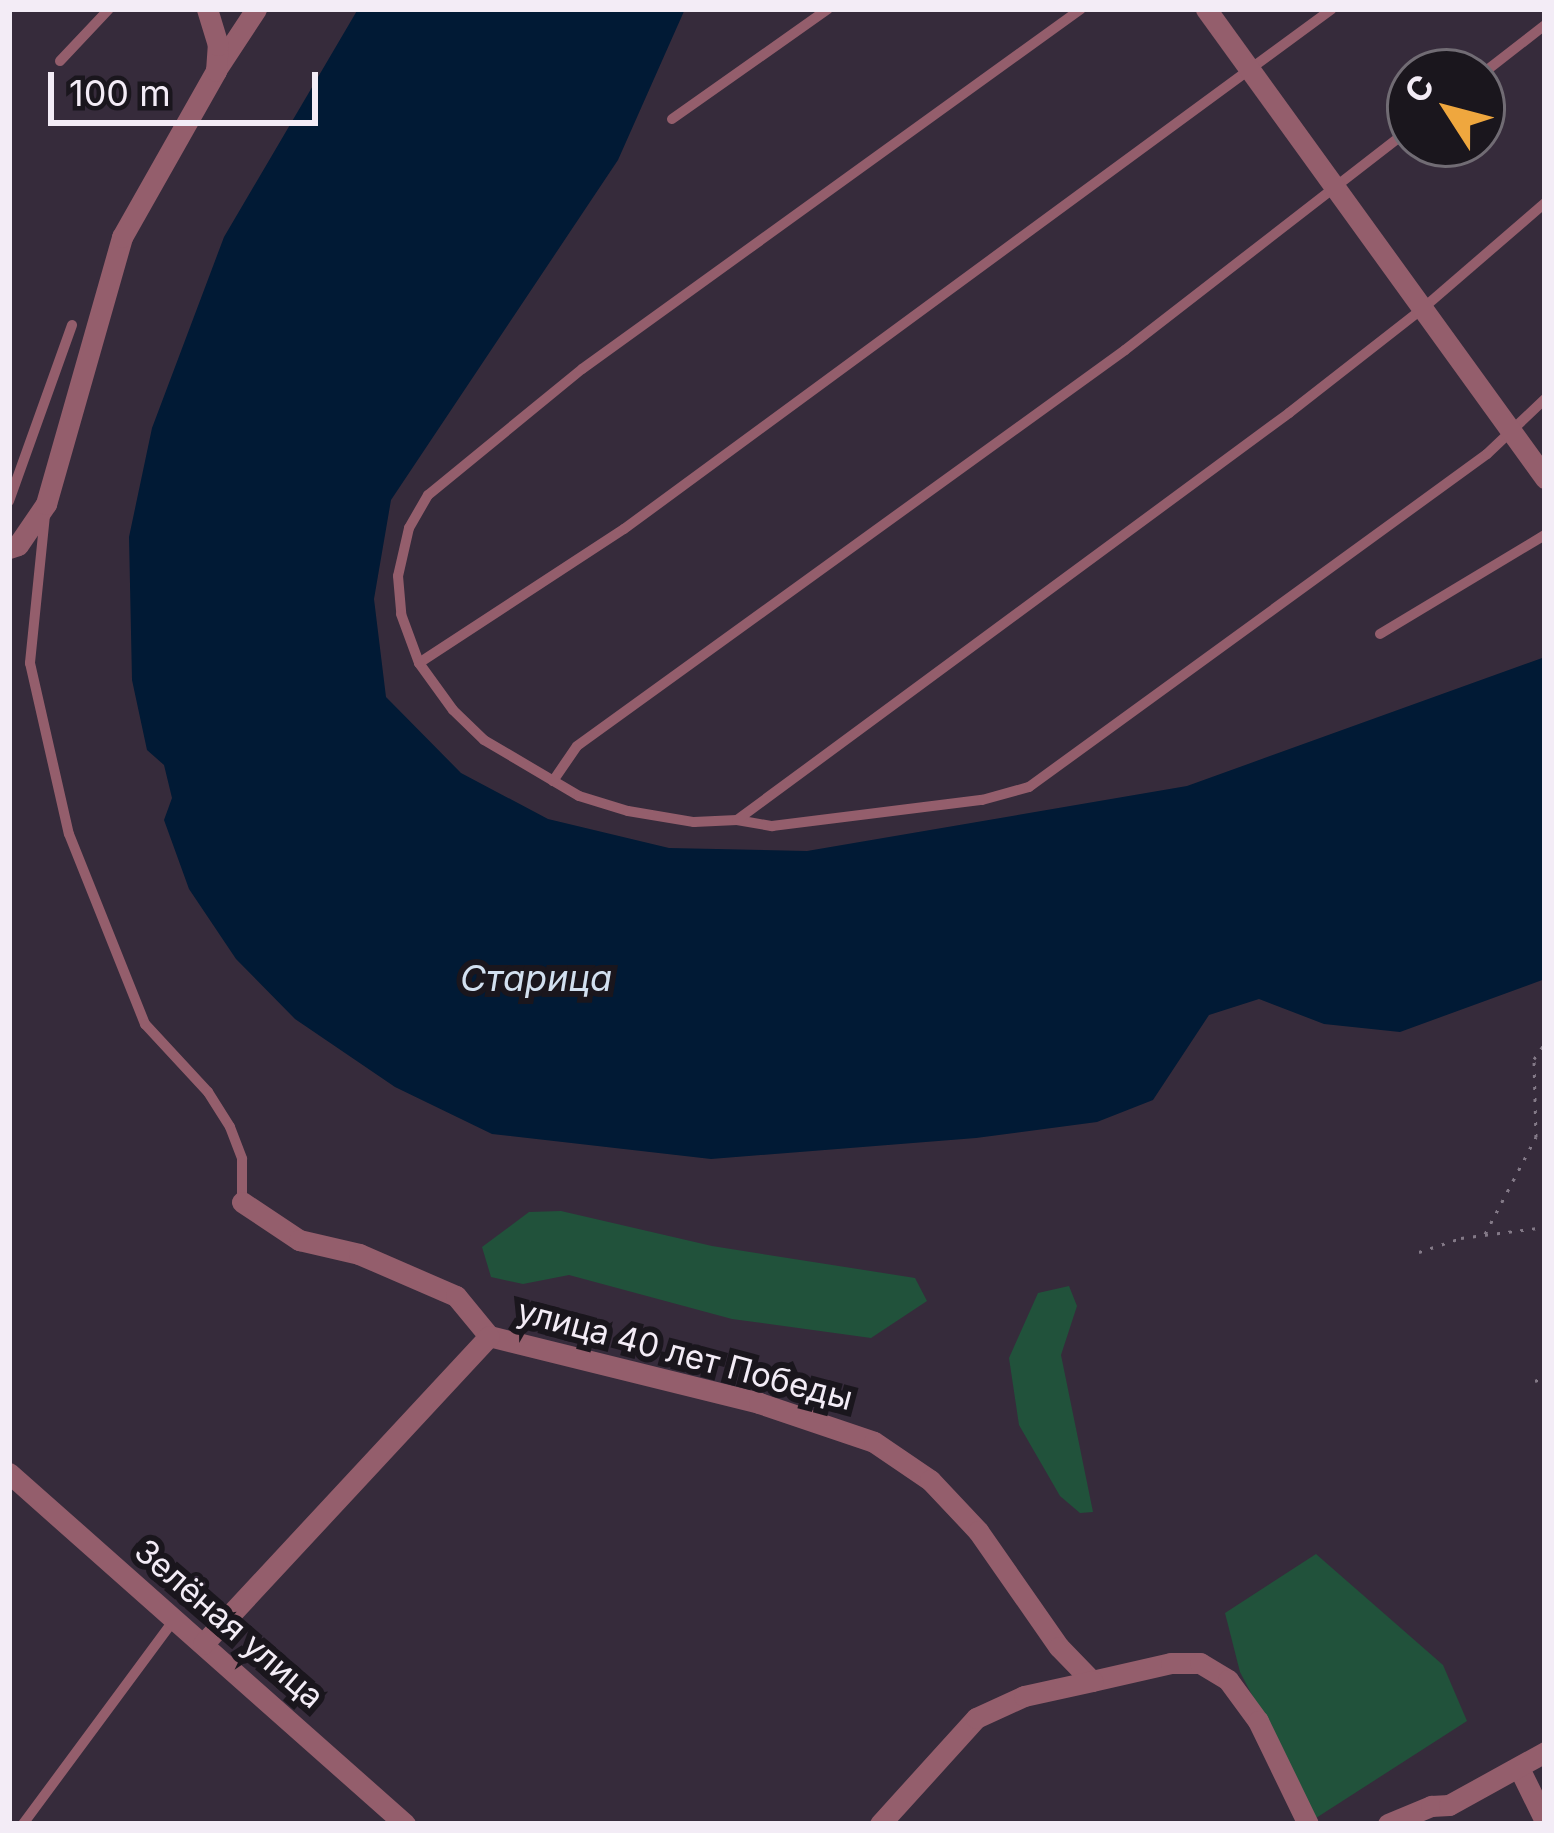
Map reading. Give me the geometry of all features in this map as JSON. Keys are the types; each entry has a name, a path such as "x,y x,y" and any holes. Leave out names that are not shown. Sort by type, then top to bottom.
{"street":[{"path":"207,9 218,45 216,71"},
{"path":"9,548 19,544 46,504 122,237 256,9"},
{"path":"1206,9 1545,478"},
{"name":"улица 40 лет Победы","path":"242,1202 298,1240 359,1254 456,1296 489,1336 759,1403 874,1442 931,1480 978,1532 1059,1648 1092,1681"},
{"path":"203,1643 489,1336"},
{"name":"Зелёная улица","path":"9,1473 405,1824"},
{"path":"880,1824 976,1718 1024,1696 1171,1663 1200,1664 1228,1679 1258,1721 1308,1824"},
{"path":"1388,1824 1431,1806 1449,1805 1545,1752"},
{"path":"1520,1768 1545,1822"}],"lane":[{"path":"60,61 110,9"},
{"path":"672,119 827,9"},
{"path":"1081,9 583,369 428,495 410,528 398,576 401,614 419,663 452,710 484,740 553,782 628,812 694,822 737,820 772,826 982,800 1029,787 1487,454 1545,399"},
{"path":"419,663 623,529 1332,9"},
{"path":"1506,55 1545,25"},
{"path":"553,782 578,746 1125,350 1386,148"},
{"path":"737,820 1421,310 1545,203"},
{"path":"9,501 72,325"},
{"path":"46,504 30,663 70,834 145,1024 208,1092 230,1126 242,1160 242,1202"},
{"path":"1380,634 1545,536"},
{"path":"23,1824 174,1619"}],"path":[{"path":"1485,1234 1537,1137 1534,1059 1545,1043"},
{"path":"1419,1252 1485,1234 1545,1227"},
{"path":"1535,1382 1545,1377"}],"green space":[{"path":"561,1211 712,1246 915,1278 927,1301 871,1338 732,1319 569,1275 523,1284 491,1277 482,1247 529,1212"},
{"path":"1069,1286 1077,1306 1061,1355 1093,1512 1080,1513 1060,1496 1019,1425 1009,1358 1038,1293"},
{"path":"1316,1554 1443,1665 1467,1721 1316,1818 1240,1672 1225,1613"}],"water":[{"name":"Старица","path":"358,9 685,9 618,160 391,500 374,599 386,697 461,773 548,819 669,848 807,851 1187,786 1545,657 1545,979 1400,1032 1324,1024 1259,999 1209,1015 1153,1100 1097,1122 976,1138 711,1159 492,1134 395,1087 295,1019 236,959 189,889 164,820 172,798 164,765 147,750 132,680 129,537 152,428 224,237"}]}
